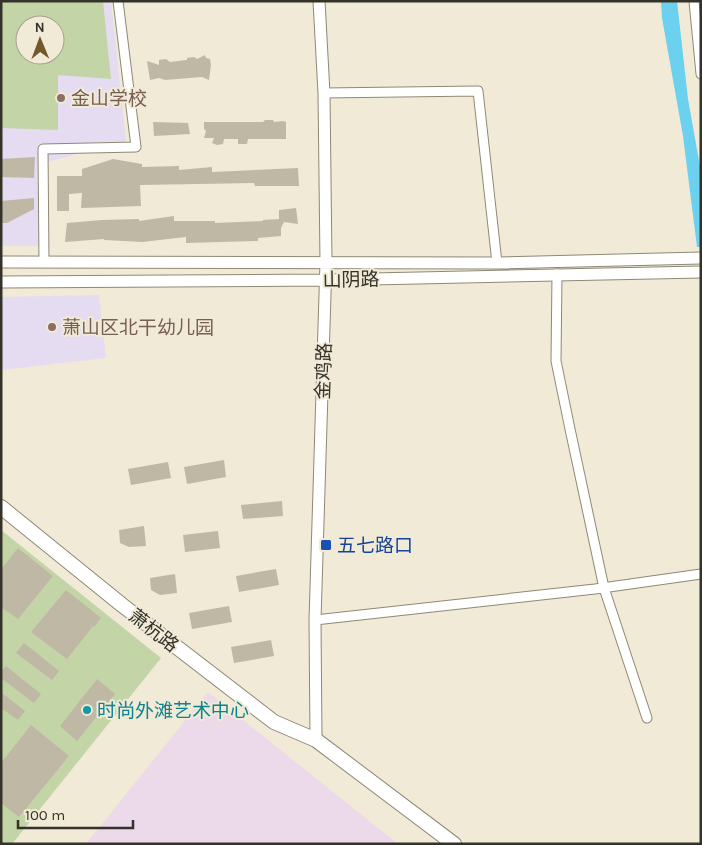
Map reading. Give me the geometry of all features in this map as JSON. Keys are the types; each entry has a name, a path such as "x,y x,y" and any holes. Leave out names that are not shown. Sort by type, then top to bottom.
{"main road":[{"name":"金鸡路","path":"316,740 315,620 326,280 324,93 319,1"},
{"name":"山阴路","path":"1,262 497,263 701,258"},
{"name":"山阴路","path":"1,282 326,280 701,272"},
{"name":"萧杭路","path":"1,507 122,605 274,722 316,740 454,844"},
{"path":"316,740 331,761 440,844"}],"street":[{"path":"44,262 43,149 136,147 118,1"},
{"path":"694,1 701,74"},
{"path":"324,93 478,91 497,263"},
{"path":"557,274 556,361 604,588 647,718"},
{"path":"315,620 604,588 701,574"}],"shaded area":[{"name":"金山学校","path":"1,1 111,1 126,141 47,162 49,246 1,246"},
{"name":"萧山区北干幼儿园","path":"99,295 106,358 1,370 1,297"},
{"path":"208,692 398,844 86,844"}],"green space":[{"path":"1,1 103,1 111,79 58,75 58,130 1,128"},
{"path":"1,530 161,658 12,844 1,844"}],"water":[{"path":"661,1 677,1 688,99 701,172 701,247 697,247 683,136 662,18"}],"building":[{"path":"205,55 206,58 210,59 211,65 209,80 202,77 150,80 147,61 159,65 159,60 166,59 170,62 187,60 187,58 194,57 197,59"},
{"path":"265,120 286,122 286,139 248,139 247,144 238,144 238,139 224,139 223,144 217,145 212,143 214,138 204,138 206,131 204,129 204,122 263,122"},
{"path":"153,122 188,123 190,134 154,136"},
{"path":"35,157 34,178 1,177 1,159"},
{"path":"113,159 142,164 142,167 179,166 179,170 212,167 212,172 298,168 299,186 255,186 254,183 140,185 141,206 81,208 82,193 69,194 69,211 57,211 57,176 82,176 82,169"},
{"path":"34,198 34,209 7,223 1,223 1,201"},
{"path":"296,208 298,224 284,222 281,228 281,236 258,238 258,241 186,243 186,237 142,242 104,239 65,242 67,223 102,220 139,219 139,221 174,216 174,221 215,221 215,223 263,221 279,219 279,210"},
{"path":"224,460 226,477 187,484 184,467"},
{"path":"168,462 171,478 131,485 128,469"},
{"path":"282,501 283,516 243,519 241,505"},
{"path":"144,526 146,546 129,547 120,543 119,530"},
{"path":"218,531 220,548 185,552 183,535"},
{"path":"18,548 53,576 18,619 1,607 1,569"},
{"path":"276,569 279,585 239,592 236,576"},
{"path":"175,574 177,593 160,595 151,590 150,578"},
{"path":"66,590 101,618 67,659 31,632"},
{"path":"229,606 232,622 192,629 189,613"},
{"path":"271,640 274,656 234,663 231,647"},
{"path":"24,643 59,671 52,680 16,653"},
{"path":"6,666 41,694 34,703 1,678 1,671"},
{"name":"时尚外滩艺术中心","path":"97,679 115,694 77,741 60,726"},
{"path":"1,692 25,711 18,720 1,708"},
{"path":"31,725 69,756 19,817 1,803 1,763"}],"place":[{"name":"金山学校","path":"61,98"},
{"name":"萧山区北干幼儿园","path":"52,327"},
{"name":"五七路口","path":"326,545"},
{"name":"时尚外滩艺术中心","path":"87,710"}]}
